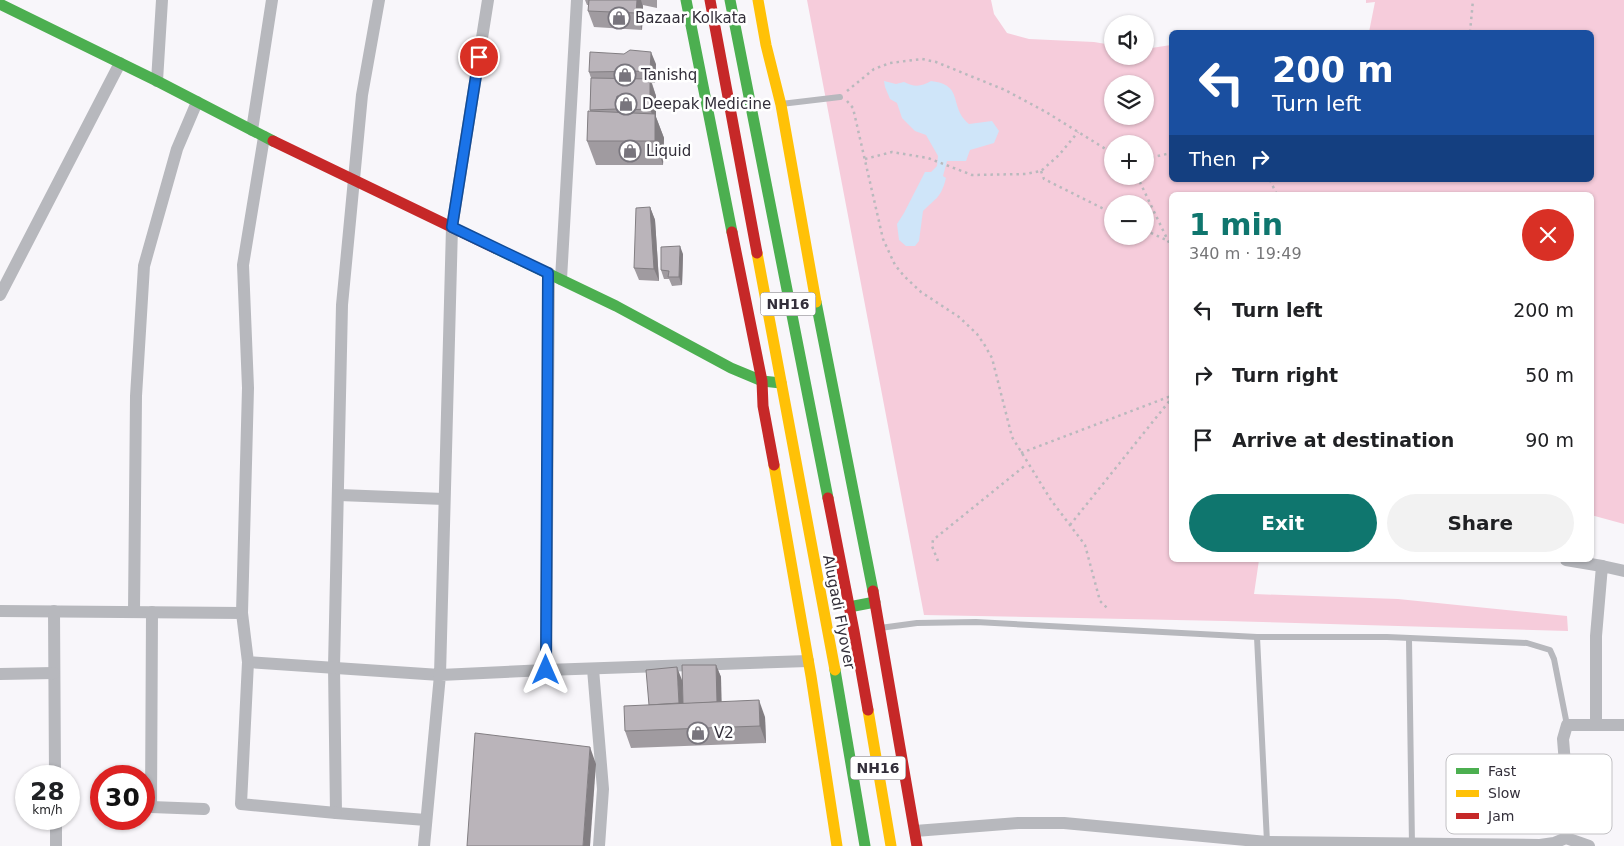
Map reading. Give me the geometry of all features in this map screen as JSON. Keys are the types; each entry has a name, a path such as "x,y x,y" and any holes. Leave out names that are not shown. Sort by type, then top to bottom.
{"main road":[{"path":"686,0 762,381 763,406 808,661 836,846"},
{"name":"NH16","path":"710,0 781,383"},
{"name":"NH16","path":"730,0 782,275 849,607"},
{"path":"758,0 766,45 781,104 810,274 875,602 917,846"},
{"path":"0,4 157,81 264,137 616,306 731,368 762,381 781,383"},
{"name":"Alugadi Flyover","path":"781,383 850,751 865,846"},
{"path":"849,607 875,602"},
{"name":"Alugadi Flyover","path":"849,607 891,846"}],"street":[{"path":"157,81 162,0"},
{"path":"252,130 272,0"},
{"path":"336,813 334,667 342,305 362,95 379,0"},
{"path":"424,846 440,676 452,227 488,0"},
{"path":"561,279 577,0"},
{"path":"0,294 120,63"},
{"path":"134,612 136,396 144,266 177,149 197,102"},
{"path":"264,137 242,265 248,388 242,613 248,662 240,804 426,820"},
{"path":"546,670 548,273"},
{"path":"339,495 444,499"},
{"path":"1578,562 1624,571"},
{"path":"1596,724 1596,636 1602,566"},
{"path":"0,611 242,613"},
{"path":"54,611 55,765"},
{"path":"152,612 151,807 204,809"},
{"path":"248,662 440,676 546,670 808,661"},
{"path":"594,669 603,789 599,846"},
{"path":"0,674 54,673"},
{"path":"1564,754 1563,738 1567,725 1624,725"},
{"path":"915,830 1018,823 1064,823 1267,842 1540,845 1554,843 1566,838 1589,846"},
{"path":"56,830 56,846"},
{"path":"1566,834 1566,838"}],"lane":[{"path":"781,104 840,97"},
{"path":"879,628 917,622 976,622 1257,637 1387,637 1527,643 1550,650 1554,659 1567,725"},
{"path":"1257,637 1267,842"},
{"path":"1409,639 1412,845"}],"path":[{"path":"1470,30 1474,0"},
{"path":"1104,148 1005,90 953,68 922,59 890,63 874,69 840,97 848,101 853,108 884,239 895,264 904,276 921,292 959,317 977,334 984,344 992,358 1012,438 1027,464 1085,545 1100,601 1107,608"},
{"path":"865,159 892,152 928,158 972,175 1005,176 1041,172 1059,155 1078,132"},
{"path":"1154,157 1169,153"},
{"path":"1041,172 1044,179 1104,209"},
{"path":"1141,185 1169,242"},
{"path":"1154,234 1169,242"},
{"path":"1020,453 1169,399"},
{"path":"1070,525 1169,401"},
{"path":"938,561 932,546 933,540 1027,464"}],"shaded area":[{"path":"807,0 991,0 994,14 1007,33 1029,39 1104,44 1104,65 1154,65 1154,48 1169,45 1169,182 1594,182 1594,30 1369,30 1375,2 1366,3 1366,0 1624,0 1624,524 1594,516 1594,192 1169,192 1169,562 1259,562 1254,594 1398,599 1567,616 1568,631 924,615"}],"water":[{"path":"884,81 896,84 904,82 918,86 931,81 942,83 952,92 959,110 969,124 992,121 999,131 994,143 970,150 966,161 947,161 943,176 946,178 944,185 937,197 923,211 919,241 915,246 906,246 899,240 897,224 925,172 931,172 937,166 938,156 926,135 915,131 902,118 897,103 890,99"}],"building":[{"path":"589,0 637,0 636,13 588,11"},
{"path":"630,50 651,52 650,71 589,72 590,52 624,54"},
{"path":"591,78 650,79 650,109 622,110 624,97 617,96 616,109 590,110"},
{"path":"588,111 655,114 655,141 587,141"},
{"path":"650,207 654,269 634,268 636,208"},
{"path":"680,246 679,277 668,277 669,271 661,270 661,247"},
{"path":"682,665 716,665 717,702 683,704"},
{"path":"677,667 679,703 649,705 646,670"},
{"path":"759,700 760,726 625,731 624,706"},
{"path":"475,733 590,747 583,846 467,846"}],"traffic: fast":[{"path":"686,0 732,232"},
{"path":"730,0 828,498"},
{"path":"0,4 157,81 273,141"},
{"path":"495,248 616,306 731,368 762,381 781,383"},
{"path":"816,302 873,591"},
{"path":"849,607 875,602"},
{"path":"835,670 865,846"}],"traffic: slow":[{"path":"758,0 766,45 781,105 816,302"},
{"path":"757,253 835,670"},
{"path":"774,465 811,676 837,846"},
{"path":"868,710 891,846"}],"traffic: jam":[{"path":"710,0 757,253"},
{"path":"273,141 495,248"},
{"path":"732,232 762,381 763,406 774,465"},
{"path":"828,498 868,710"},
{"path":"873,591 917,846"}],"place":[{"name":"Bazaar Kolkata","path":"619,18"},
{"name":"Tanishq","path":"625,75"},
{"name":"Deepak Medicine","path":"626,104"},
{"name":"Liquid","path":"630,151"},
{"name":"V2","path":"698,733"}],"route":[{"path":"479,57 452,227 548,273 546,670"}]}
